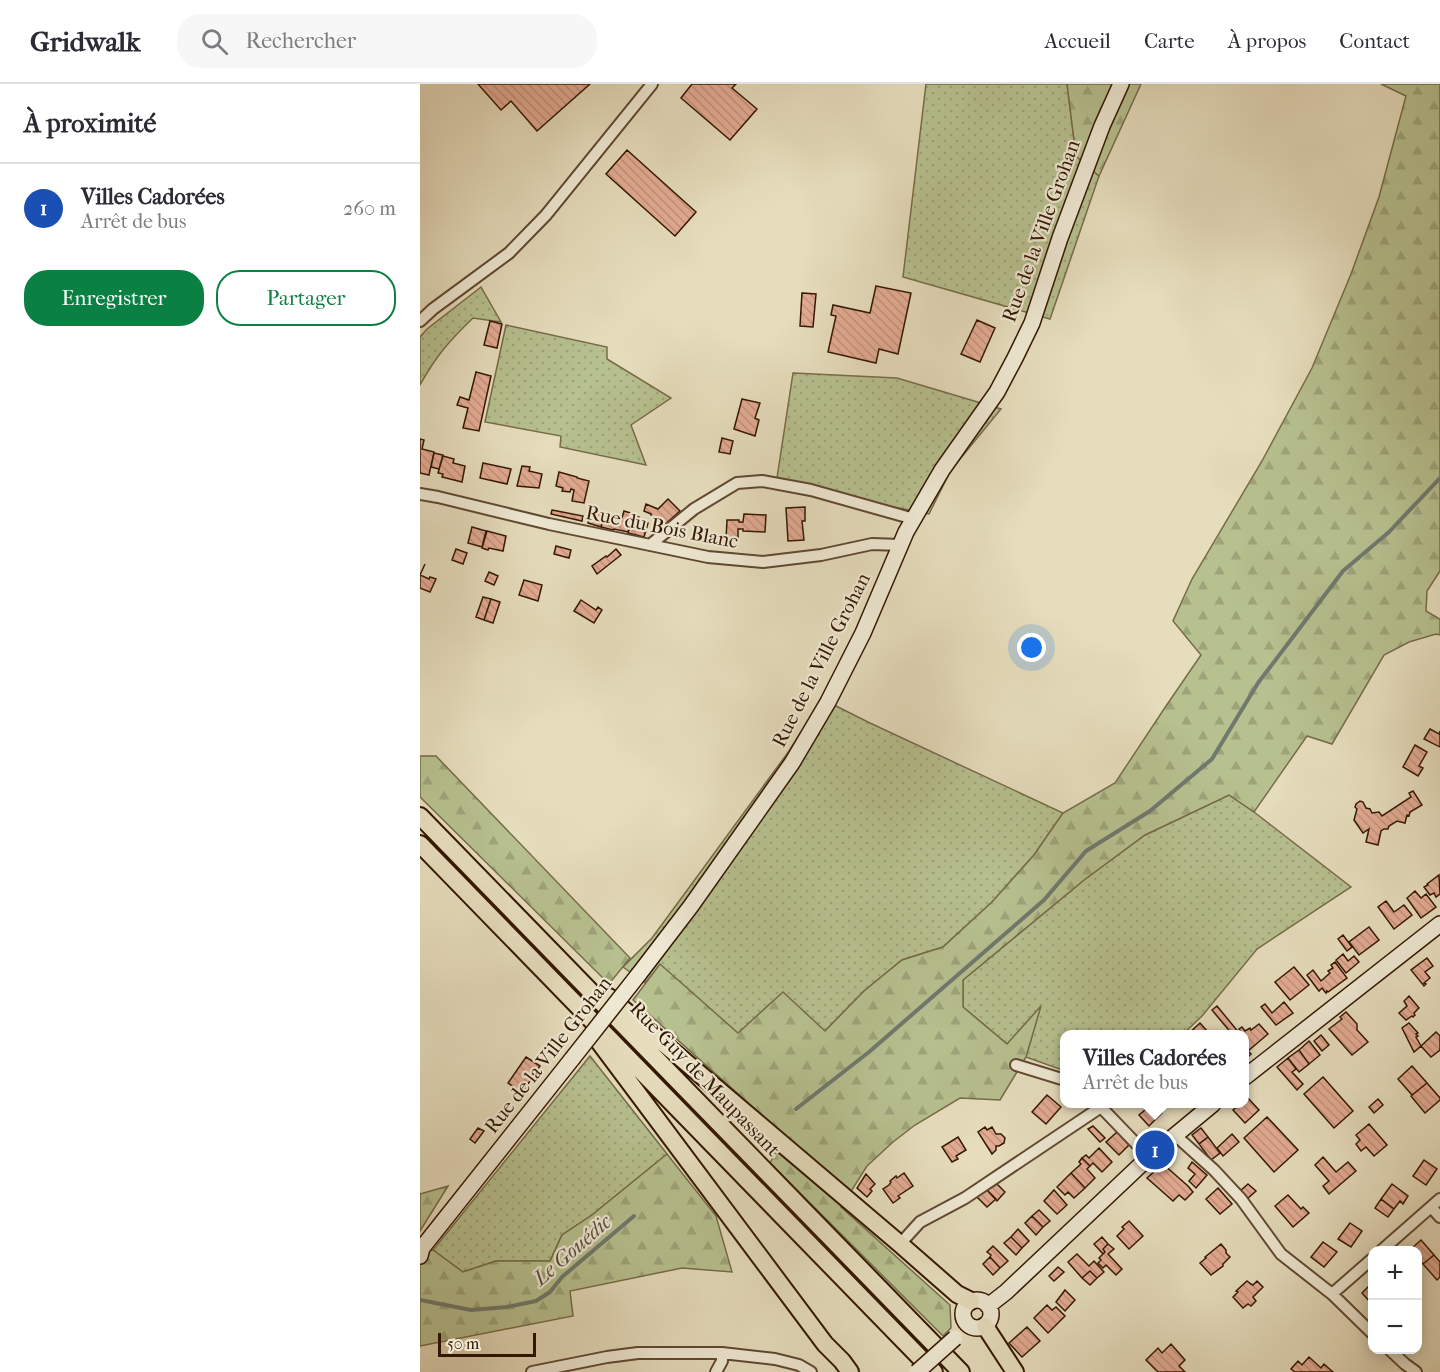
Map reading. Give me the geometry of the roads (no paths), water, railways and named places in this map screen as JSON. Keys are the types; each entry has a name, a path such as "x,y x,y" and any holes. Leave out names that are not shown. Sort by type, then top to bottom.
{"main road":[{"name":"Rue Guy de Maupassant","path":"420,816 961,1372"},
{"name":"Rue Guy de Maupassant","path":"420,844 934,1372"},
{"path":"532,931 957,1294 971,1301"},
{"path":"558,986 825,1344 850,1372"},
{"path":"977,1325 1015,1372"}],"street":[{"path":"420,321 432,309 509,254 546,215 652,84"},
{"name":"Rue de la Ville Grohan","path":"420,1256 422,1248 691,906 792,764 828,702 858,643 900,545 914,519 942,470 997,392 1032,323 1060,238 1102,126 1121,84"},
{"path":"650,545 694,509 737,483 762,481 811,490 914,519"},
{"name":"Rue du Bois Blanc","path":"420,494 708,557 763,562 821,555 872,544 900,545"},
{"path":"1249,1074 1440,924"},
{"path":"1016,1065 1060,1078"},
{"path":"900,1244 920,1222 965,1198 1096,1108"},
{"path":"1103,1108 1149,1158"},
{"path":"988,1305 1006,1292 1149,1158 1208,1108"},
{"path":"1175,1135 1214,1170 1241,1199 1281,1254 1332,1294 1368,1329"},
{"path":"1388,1246 1436,1203 1440,1217"},
{"path":"1332,1294 1368,1262"},
{"path":"917,1372 955,1338 990,1318 988,1305 980,1300 971,1301 963,1312 963,1317 977,1325"},
{"path":"532,1372 638,1353 722,1353 775,1359 799,1365 811,1372"},
{"path":"716,1372 722,1361 722,1353"},
{"path":"1395,1354 1416,1372"}],"waterway":[{"path":"796,1109 869,1052 1044,900 1086,851 1150,811 1212,759 1258,683 1343,571 1389,532 1440,478"},
{"name":"Le Gouédic","path":"420,1300 471,1310 507,1307 536,1301 550,1292 562,1277 634,1216"}],"place":[{"name":"Villes Cadorées","path":"1155,1150"}]}
